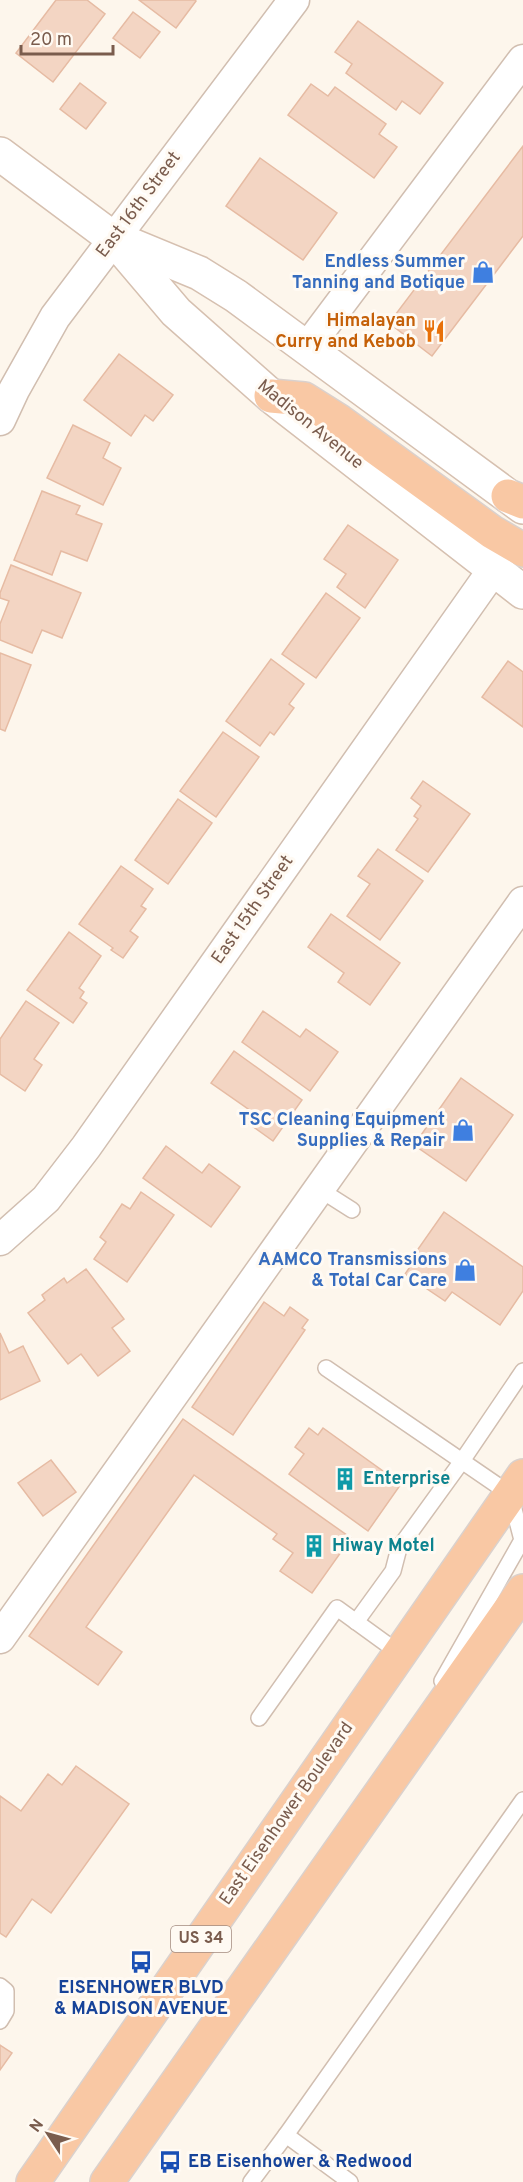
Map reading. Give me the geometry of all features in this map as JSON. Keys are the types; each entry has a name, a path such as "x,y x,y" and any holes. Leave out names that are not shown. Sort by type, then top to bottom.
{"highway":[{"path":"272,396 304,399 339,421 492,532 523,550"},
{"name":"East Eisenhower Boulevard","path":"33,2182 517,1485"},
{"path":"108,2182 523,1591"}],"main road":[{"name":"Madison Avenue","path":"0,154 114,238 176,312 272,396 523,592"},
{"name":"Madison Avenue","path":"114,238 199,273 236,296 518,502"}],"street":[{"name":"East 16th Street","path":"0,420 55,317 294,0"},
{"path":"308,348 523,60"},
{"name":"East 15th Street","path":"0,1240 46,1199 86,1147 493,570"},
{"path":"0,1638 320,1189 519,918"}],"lane":[{"path":"320,1189 352,1210"},
{"path":"326,1368 462,1461 517,1485 522,1540 373,1804"},
{"path":"356,1622 393,1571 399,1548 523,1371"},
{"path":"259,1718 337,1608 399,1653"},
{"path":"251,2182 523,1800"},
{"path":"0,1986 6,1991 6,2011 0,2021"},
{"path":"286,2135 350,2182"}],"building":[{"path":"56,0 87,0 105,14 53,82 16,53"},
{"path":"139,0 195,0 196,1 176,28"},
{"path":"133,12 160,32 140,58 113,38"},
{"path":"358,21 443,83 420,114 402,101 396,110 346,73 352,64 335,52"},
{"path":"80,83 106,103 86,129 60,109"},
{"path":"311,84 328,96 335,87 386,124 379,134 397,147 374,178 288,115"},
{"path":"523,146 523,236 432,356 389,323"},
{"path":"260,158 337,213 303,260 226,206"},
{"path":"119,354 173,395 153,421 145,415 131,436 84,400"},
{"path":"73,425 110,443 103,458 121,468 103,505 47,478"},
{"path":"42,491 80,506 76,514 102,524 87,561 61,551 52,575 14,560"},
{"path":"348,525 398,560 365,608 337,587 346,574 324,559"},
{"path":"11,565 81,593 62,638 42,630 32,653 0,640 0,624 9,601 0,598 0,593"},
{"path":"326,593 360,618 316,678 282,654"},
{"path":"0,653 31,665 5,731 0,729"},
{"path":"271,659 304,684 289,704 294,708 274,735 270,732 260,746 226,721"},
{"path":"508,661 523,672 523,727 482,697"},
{"path":"223,732 259,757 216,817 180,791"},
{"path":"423,781 470,814 428,872 396,850 418,819 414,816 421,806 411,798"},
{"path":"178,799 212,823 168,884 135,860"},
{"path":"378,849 423,881 380,940 347,916 370,884 358,876"},
{"path":"121,866 153,889 141,906 146,909 130,931 138,937 123,958 79,924"},
{"path":"331,914 400,963 370,1005 338,982 344,973 308,947"},
{"path":"69,932 101,956 79,988 84,992 80,998 87,1003 73,1023 27,990"},
{"path":"26,1001 59,1023 34,1059 42,1065 25,1091 0,1074 0,1039"},
{"path":"263,1011 300,1037 306,1029 338,1052 310,1091 242,1042"},
{"path":"234,1051 302,1100 273,1141 241,1118 248,1109 211,1083"},
{"name":"TSC Cleaning Equipment Supplies & Repair","path":"461,1078 513,1115 466,1181 414,1145"},
{"path":"166,1146 202,1173 209,1164 240,1187 211,1227 143,1178"},
{"path":"141,1192 174,1215 127,1282 94,1259 106,1242 100,1237 122,1204 130,1209"},
{"name":"AAMCO Transmissions & Total Car Care","path":"444,1212 523,1267 523,1291 500,1325 452,1292 445,1301 405,1274 412,1264 409,1262"},
{"path":"86,1269 124,1319 112,1328 130,1351 98,1376 81,1354 68,1364 28,1313 45,1300 42,1295 64,1278 67,1283"},
{"path":"264,1302 284,1316 290,1307 308,1320 302,1328 305,1330 233,1435 192,1407"},
{"path":"0,1333 9,1353 23,1346 40,1381 0,1400"},
{"name":"Hiway Motel","path":"183,1419 351,1538 312,1593 280,1571 293,1553 273,1539 277,1534 194,1475 86,1627 122,1652 98,1685 29,1636"},
{"name":"Enterprise","path":"309,1428 318,1435 323,1428 401,1484 368,1531 289,1474 304,1454 295,1447"},
{"path":"51,1460 76,1492 43,1516 18,1483"},
{"path":"76,1766 129,1804 51,1913 32,1899 6,1937 0,1933 0,1796 21,1811 48,1774 62,1785"},
{"path":"0,2045 12,2053 0,2070"}],"place":[{"name":"Endless Summer Tanning and Botique","path":"483,272"},
{"name":"Himalayan Curry and Kebob","path":"434,331"},
{"name":"TSC Cleaning Equipment Supplies & Repair","path":"463,1130"},
{"name":"AAMCO Transmissions & Total Car Care","path":"465,1270"},
{"name":"Enterprise","path":"345,1479"},
{"name":"Hiway Motel","path":"314,1546"},
{"name":"EISENHOWER BLVD & MADISON AVENUE","path":"141,1962"},
{"name":"EB Eisenhower & Redwood","path":"170,2162"}]}
